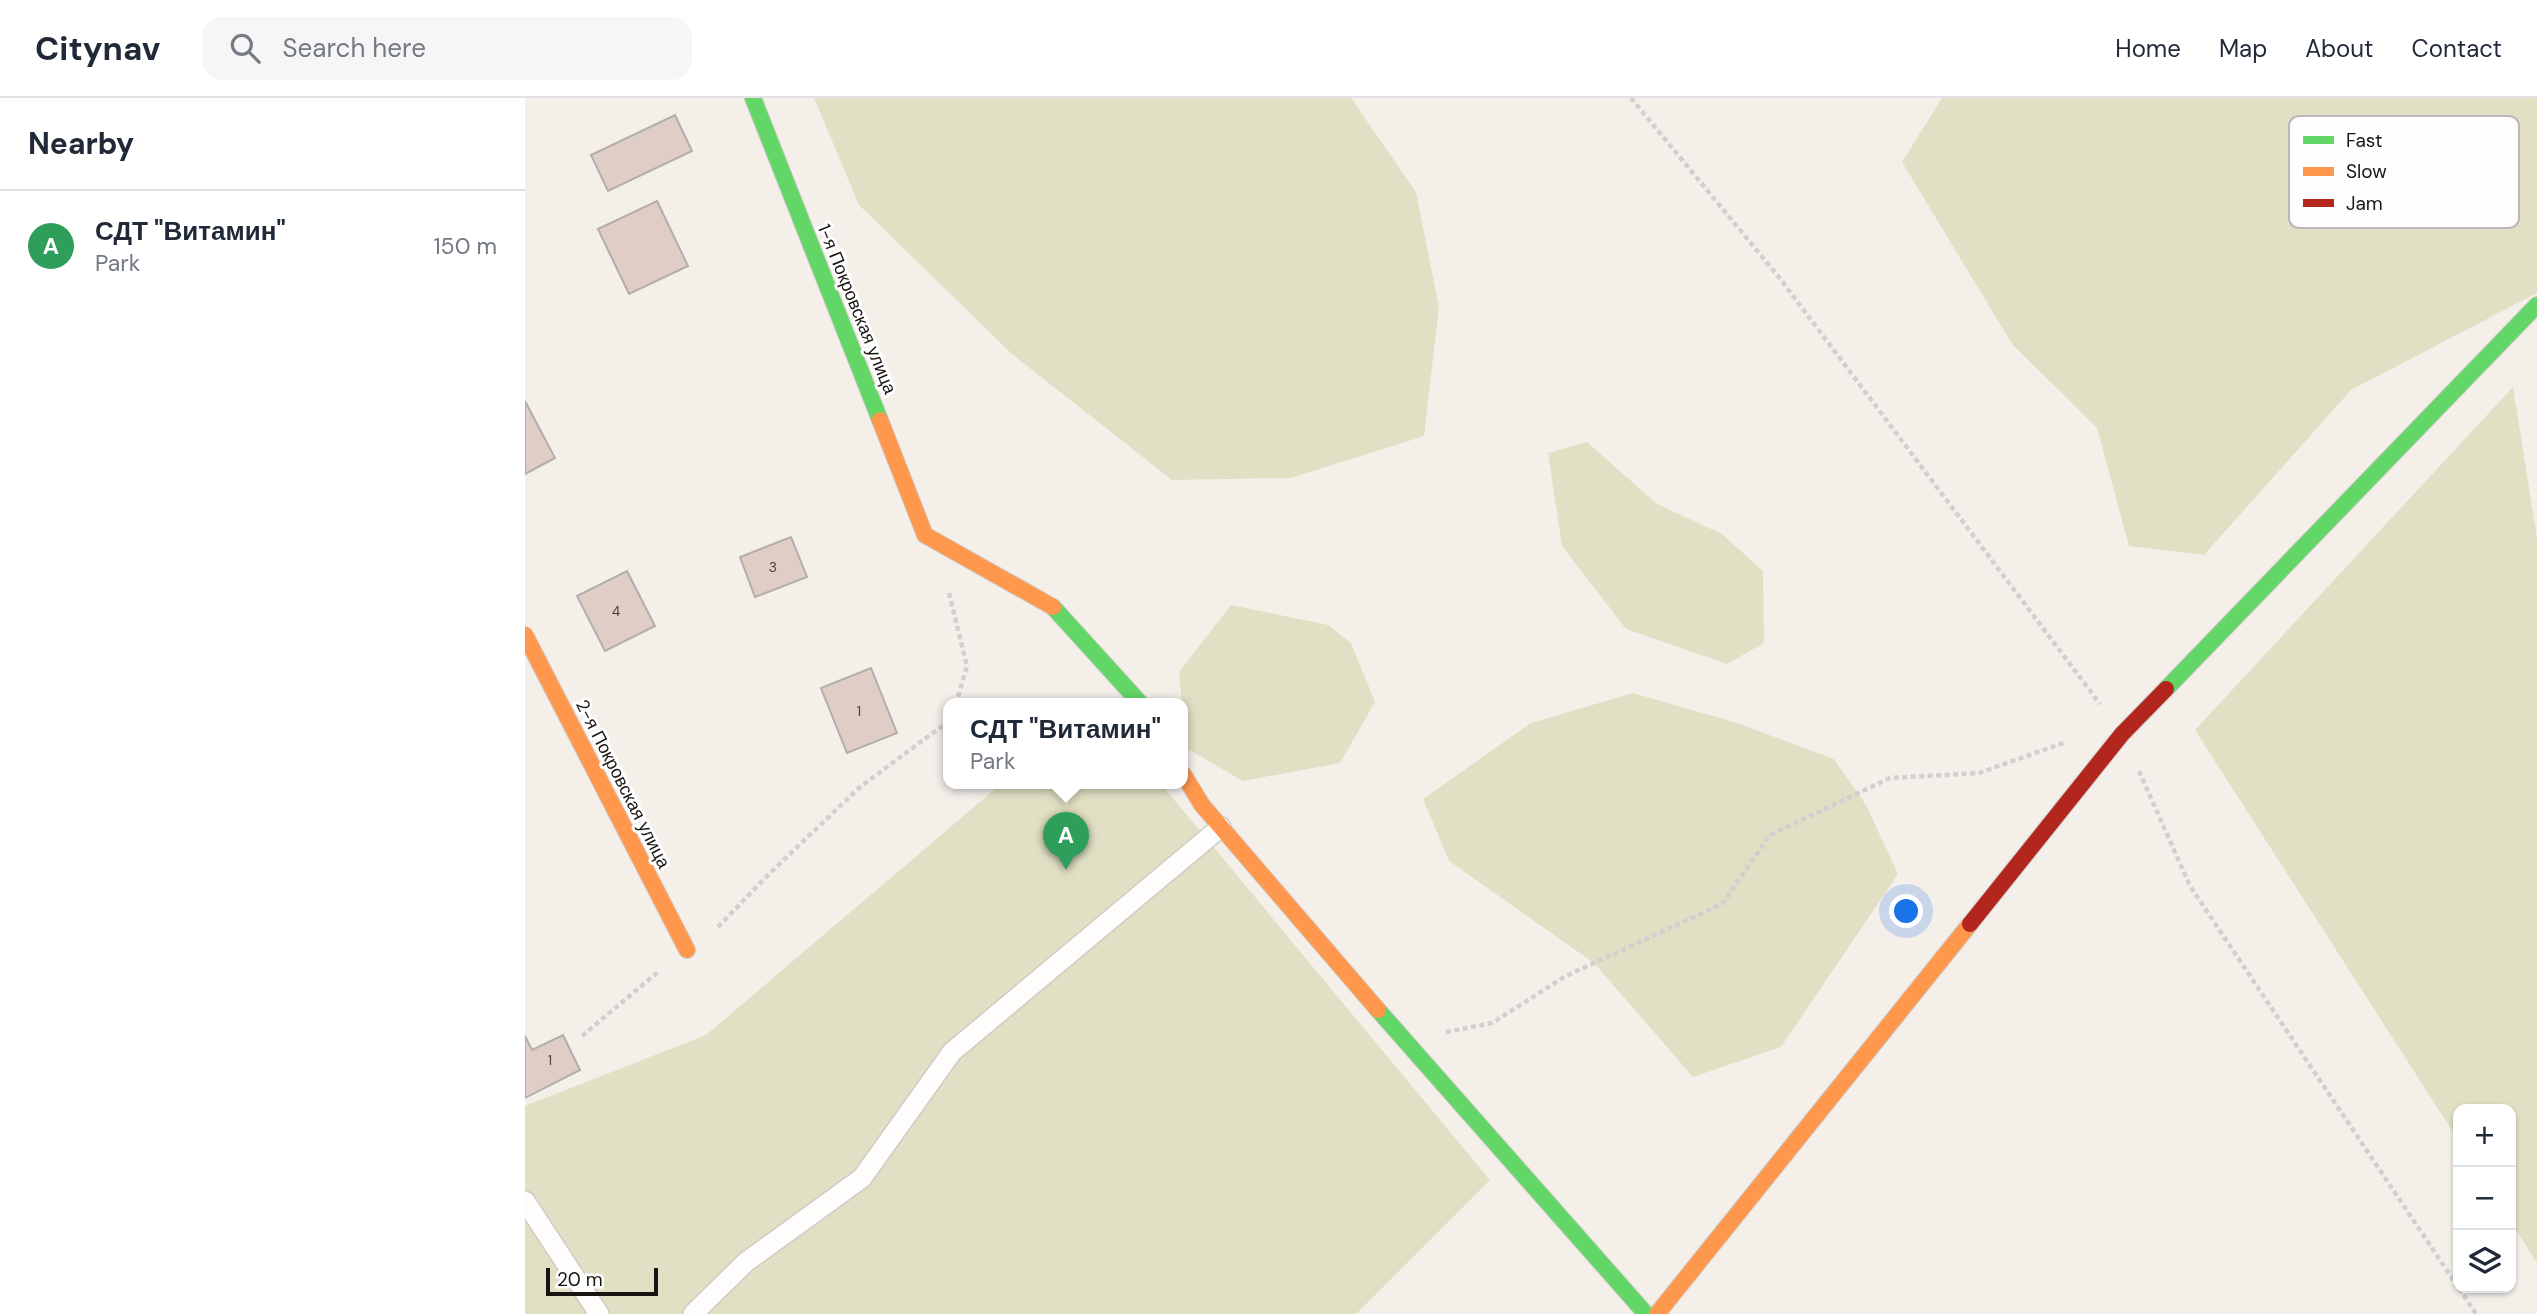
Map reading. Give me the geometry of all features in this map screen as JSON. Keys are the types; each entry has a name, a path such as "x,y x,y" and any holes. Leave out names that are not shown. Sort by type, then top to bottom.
{"street":[{"name":"1-я Покровская улица","path":"753,98 925,535 1055,608 1136,698"},
{"path":"1657,1314 2122,734 2537,304"},
{"name":"2-я Покровская улица","path":"525,635 687,950"},
{"path":"1188,782 1202,805 1404,1040 1646,1314"}],"lane":[{"path":"693,1314 746,1262 862,1178 951,1052 1221,827"},
{"path":"525,1201 599,1314"}],"path":[{"path":"1631,98 1778,276 2122,734 2190,886 2453,1280"},
{"path":"946,584 967,666 958,698"},
{"path":"582,1036 643,983 718,927 860,786 943,725"},
{"path":"1404,1040 1492,1023 1566,976 1722,904 1770,835 1889,778 1979,773 2072,741"},
{"path":"2462,1293 2476,1314"}],"green space":[{"path":"814,98 1351,98 1416,192 1439,307 1424,436 1291,478 1172,480 1012,354 859,205"},
{"path":"1942,98 2537,98 2537,293 2351,390 2204,555 2129,546 2097,428 2012,344 1902,162"},
{"path":"2513,387 2537,538 2537,1263 2516,1230 2516,1104 2453,1104 2453,1132 2195,730"},
{"path":"1587,442 1657,504 1722,534 1763,571 1764,643 1727,664 1626,629 1562,546 1548,453"},
{"path":"1231,605 1328,625 1351,643 1375,702 1340,763 1243,781 1188,749 1188,698 1181,698 1179,672"},
{"path":"1633,693 1734,722 1834,759 1866,805 1898,874 1781,1047 1693,1077 1594,963 1449,861 1423,799 1531,723"},
{"path":"995,789 1165,789 1490,1180 1356,1314 525,1314 525,1106 706,1035"}],"building":[{"path":"675,115 692,151 608,191 591,155"},
{"path":"657,201 688,266 629,294 598,229"},
{"path":"525,401 555,458 525,474"},
{"path":"791,537 807,577 755,597 740,557"},
{"path":"627,571 655,626 605,651 577,596"},
{"path":"871,668 897,733 847,753 821,688"},
{"path":"563,1035 580,1070 525,1098 525,1036 532,1050"}],"traffic: fast":[{"path":"753,98 880,420"},
{"path":"2166,689 2537,305"},
{"path":"1053,607 1136,698"},
{"path":"1378,1010 1646,1314"}],"traffic: slow":[{"path":"880,420 925,535 1053,607"},
{"path":"525,635 687,950"},
{"path":"1188,782 1202,805 1378,1010"},
{"path":"1657,1314 1970,924"}],"traffic: jam":[{"path":"1970,924 2122,734 2166,689"}],"place":[{"name":"СДТ \"Витамин\"","path":"1066,870"}]}
